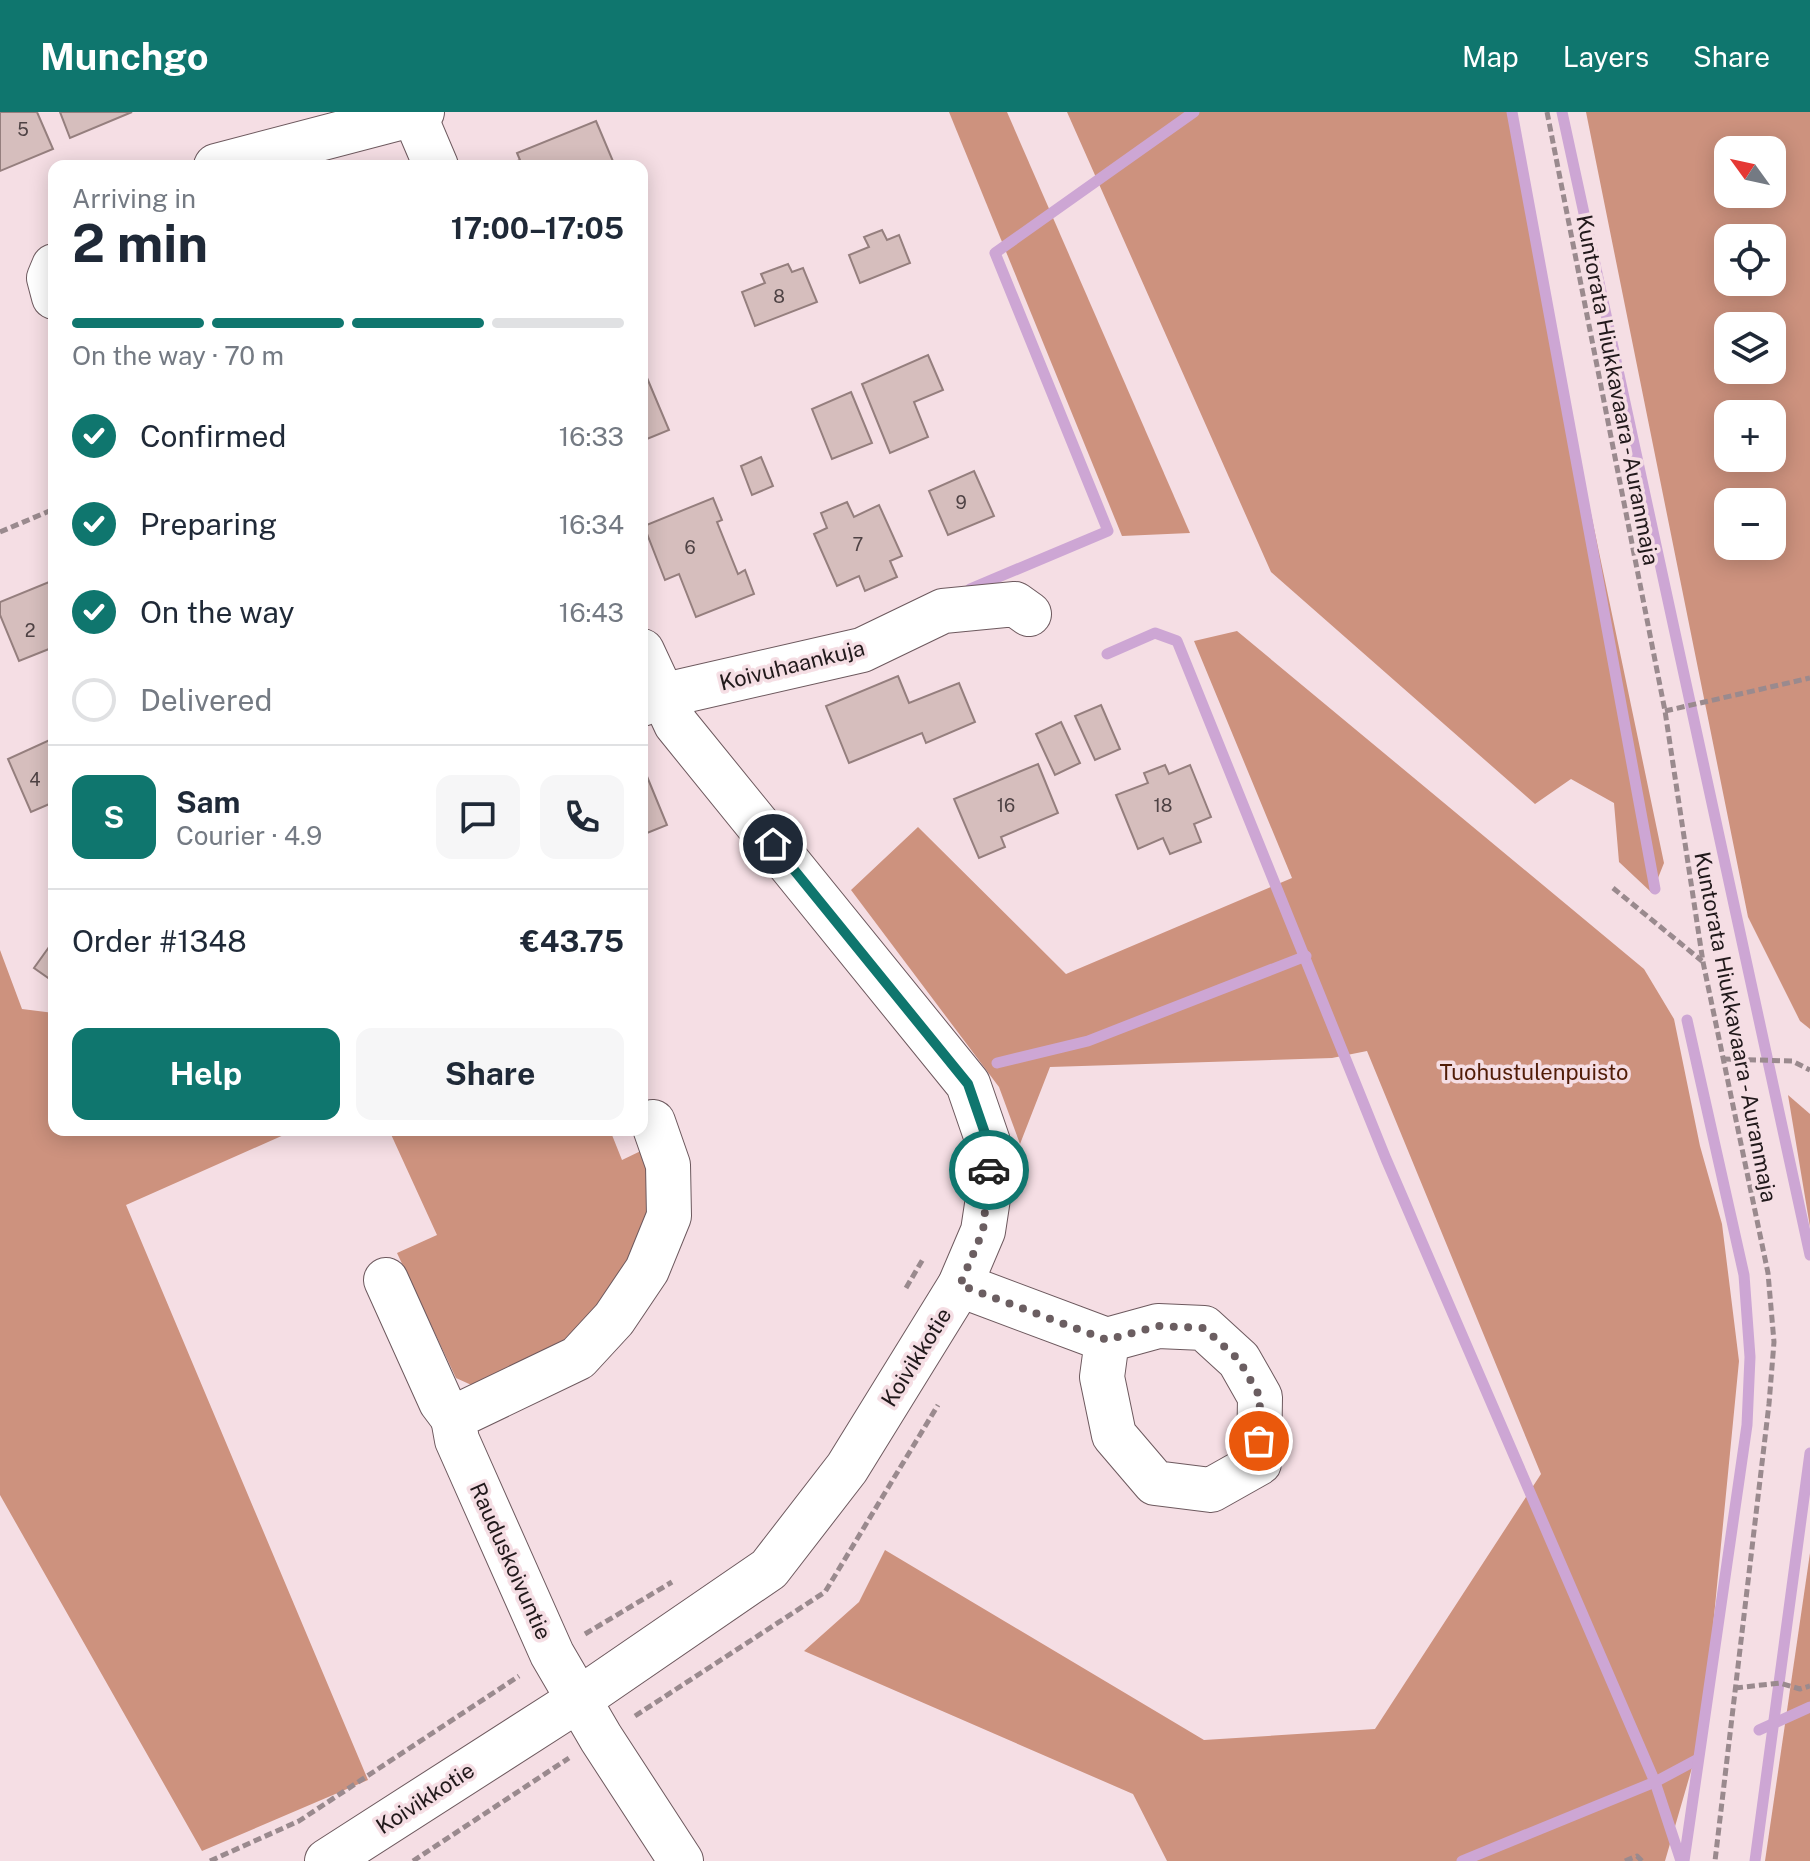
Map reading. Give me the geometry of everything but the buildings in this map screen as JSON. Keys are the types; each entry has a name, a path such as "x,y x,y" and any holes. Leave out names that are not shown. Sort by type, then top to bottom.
{"street":[{"path":"239,160 416,113 434,160"},
{"name":"Koivuhaankuja","path":"652,700 862,650 943,611 1015,604 1029,614"},
{"name":"Koivikkotie","path":"327,1861 578,1700 769,1569 847,1468 960,1285 983,1231 990,1185 988,1142 968,1084 676,724 652,700 648,680"},
{"path":"453,1418 578,1358 614,1319 647,1270 669,1216 668,1165 653,1122"},
{"name":"Rauduskoivuntie","path":"386,1280 441,1402 453,1418 457,1440 552,1654 681,1861"},
{"path":"960,1285 1107,1340"}],"path":[{"name":"Kuntorata Hiukkavaara - Auranmaja","path":"1547,112 1665,711 1703,962 1768,1273 1774,1342 1769,1404 1715,1861"},
{"path":"0,532 48,512"},
{"path":"1665,711 1810,678"},
{"path":"1613,888 1703,962"},
{"path":"1724,1059 1792,1061 1810,1070"},
{"path":"901,1295 925,1257"},
{"path":"210,1861 299,1821 552,1654 673,1582"},
{"path":"1735,1688 1780,1683 1800,1689 1810,1686"},
{"path":"1625,1861 1637,1856 1642,1861"}],"green space":[{"path":"949,112 1007,112 1190,533 1122,536"},
{"path":"1067,112 1507,112 1664,863 1652,893 1619,862 1614,803 1571,779 1535,804 1271,572"},
{"path":"1586,112 1810,112 1810,1029 1800,1021 1748,917"},
{"name":"Tuohustulenpuisto","path":"1237,631 1644,969 1674,1019 1700,1146 1722,1224 1739,1361 1711,1647 1696,1754 1665,1861 1167,1861 1133,1794 804,1651 859,1602 885,1550 1204,1740 1375,1729 1541,1474 1367,1051 1332,1058 1050,1067 1020,1144 999,1087 851,890 918,827 1066,974 1292,878 1194,641"},
{"path":"0,950 22,1009 48,1012 48,1136 281,1136 126,1205 368,1780 202,1851 0,1495"},
{"path":"1788,1095 1810,1114 1810,1227"},
{"path":"392,1136 612,1136 622,1160 647,1148 655,1212 631,1263 570,1347 478,1388 456,1378 397,1253 437,1235"},
{"path":"1810,1553 1810,1861 1765,1861"}],"waterway":[{"path":"970,589 1108,531 995,253 1194,112"},
{"path":"1512,112 1655,889"},
{"path":"1562,112 1810,1255"},
{"path":"1107,654 1155,633 1177,641 1386,1159 1655,1782 1681,1861"},
{"path":"997,1063 1088,1041 1306,956"},
{"path":"1684,1861 1747,1425 1750,1357 1744,1275 1687,1020"},
{"path":"1755,1861 1810,1453"},
{"path":"1759,1730 1810,1707"},
{"path":"1462,1861 1655,1782 1698,1759"}],"way so far":[{"path":"989,1170 990,1185 983,1231 960,1285 1107,1340 1158,1326 1204,1328 1239,1360 1260,1397 1259,1441"}],"route":[{"path":"773,844 968,1084 988,1142 989,1170"}]}
